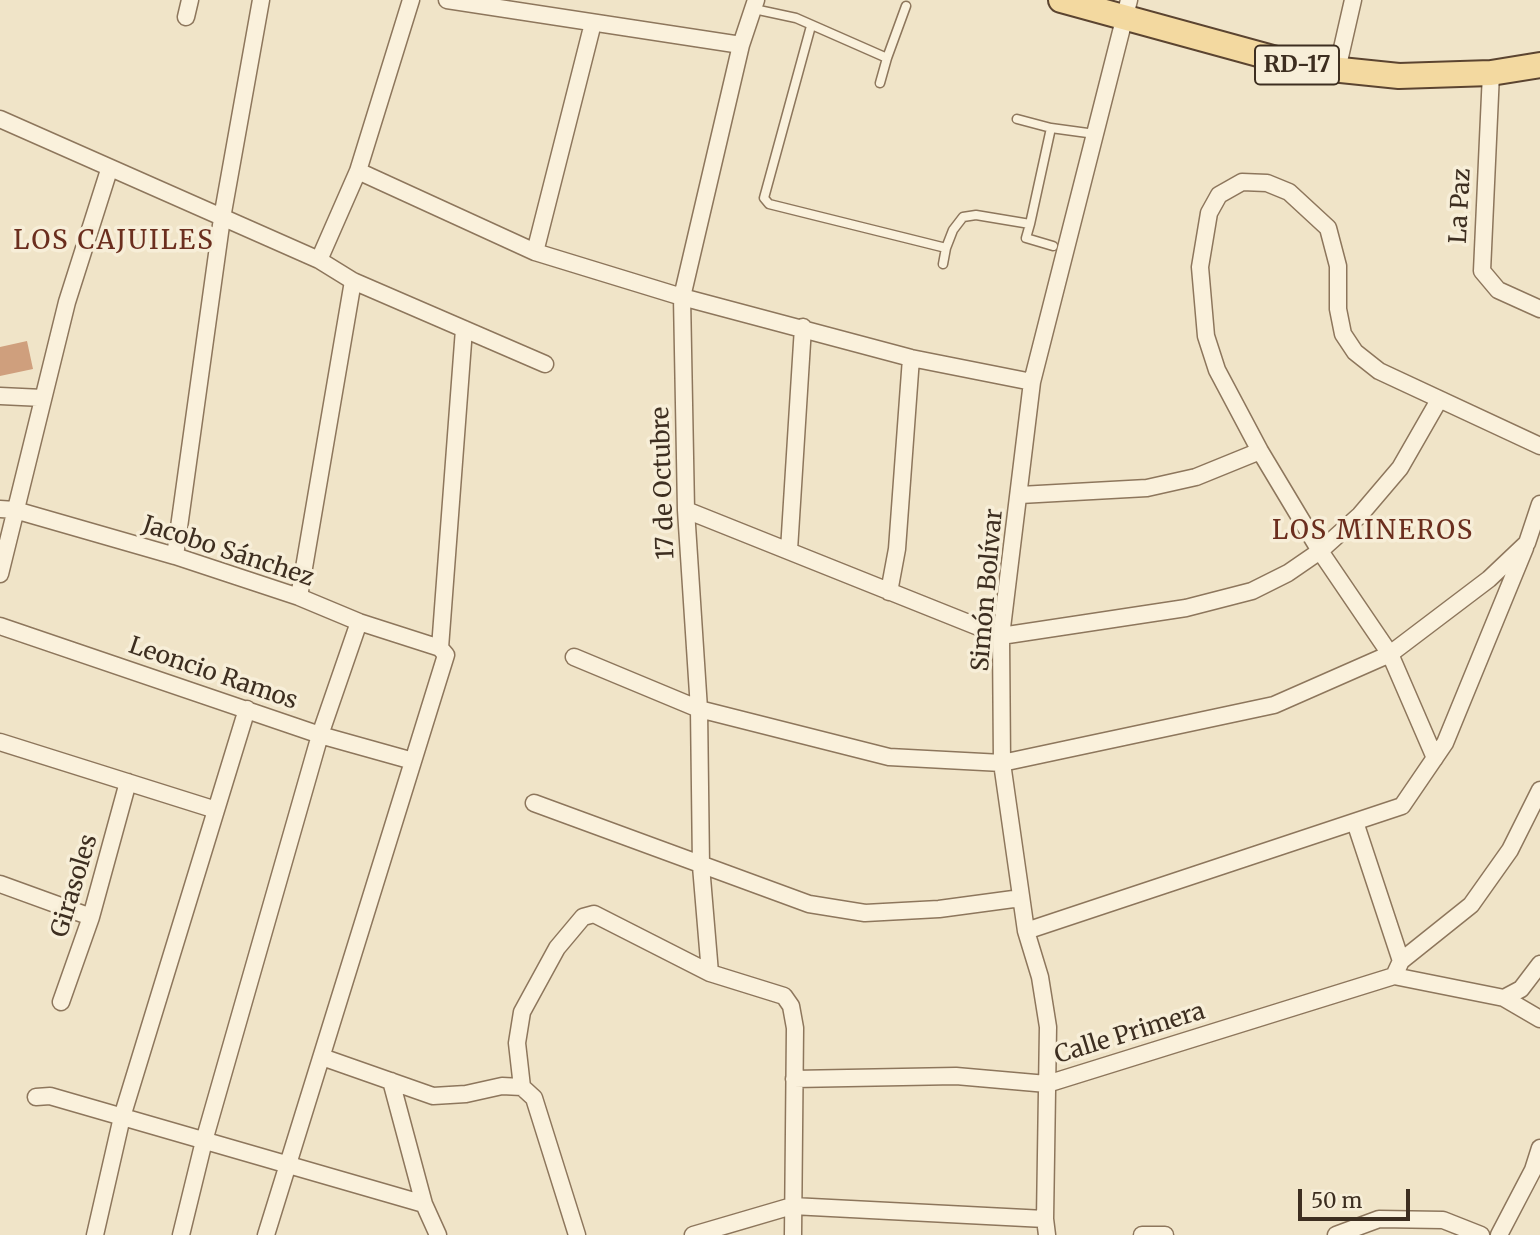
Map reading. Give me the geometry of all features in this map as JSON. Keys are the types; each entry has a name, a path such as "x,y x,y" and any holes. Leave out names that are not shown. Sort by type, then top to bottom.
{"main road":[{"name":"RD-17","path":"1061,0 1127,9 1302,66 1399,76 1491,73 1540,65"}],"street":[{"path":"186,16 190,0"},
{"path":"175,556 222,218 261,0"},
{"path":"319,260 358,172 411,0"},
{"path":"447,0 741,45"},
{"path":"1337,70 1353,0"},
{"name":"17 de Octubre","path":"710,973 701,866 699,709 687,510 681,297 741,45 755,4"},
{"name":"Simón Bolívar","path":"1046,1227 1048,1027 1040,977 1026,931 1002,763 1001,636 1032,382 1127,9"},
{"path":"535,252 593,23"},
{"name":"La Paz","path":"1491,73 1482,271 1498,290 1540,309"},
{"path":"0,119 109,170 319,260 354,281 545,364"},
{"path":"0,574 7,510 43,398 67,302 109,170"},
{"path":"358,172 535,252 681,297 803,327 911,358 1032,382"},
{"path":"1435,758 1390,654 1321,551 1260,451 1217,370 1206,336 1200,267 1209,213 1219,195 1242,182 1267,183 1289,191 1328,228 1338,266 1338,309 1342,334 1355,352 1379,371 1540,446"},
{"path":"299,597 354,281"},
{"path":"789,551 803,327"},
{"path":"266,1235 446,655 440,648 464,329"},
{"path":"889,592 897,549 911,358"},
{"path":"0,397 43,398"},
{"path":"687,510 1001,636 1186,608 1252,591 1288,573 1321,551 1360,515 1400,468 1439,400"},
{"path":"1020,495 1147,488 1196,477 1260,451"},
{"path":"1026,931 1402,806 1444,743 1527,542 1540,504"},
{"name":"Jacobo Sánchez","path":"7,510 175,556 440,648"},
{"path":"574,657 699,709 889,757 1002,763 1274,705 1390,654 1489,579 1527,542"},
{"path":"181,1235 204,1141 320,735 359,622"},
{"name":"Leoncio Ramos","path":"0,626 320,735 413,761"},
{"path":"95,1235 122,1117 247,709"},
{"path":"0,742 216,810"},
{"name":"Girasoles","path":"61,1002 91,916 128,782"},
{"path":"1540,790 1510,850 1471,905 1401,961 1394,976 1504,998 1540,1019"},
{"path":"534,803 809,904 866,914 939,909 1021,898"},
{"path":"1355,822 1401,961"},
{"path":"0,884 91,916"},
{"path":"522,1087 517,1044 522,1012 557,948 583,917 594,914 710,973 784,996 792,1006 795,1028 793,1235"},
{"path":"1504,998 1521,989 1540,964"},
{"name":"Calle Primera","path":"794,1079 957,1076 1047,1084 1394,976"},
{"path":"321,1057 433,1096 466,1094 502,1086 522,1087 534,1098 577,1235"},
{"path":"391,1082 424,1204 438,1235"},
{"path":"36,1097 50,1096 424,1204"},
{"path":"1499,1235 1533,1170 1540,1148"},
{"path":"693,1235 792,1206 1046,1227"},
{"path":"1336,1235 1380,1219 1443,1220 1481,1235"},
{"path":"1142,1235 1165,1235"}],"lane":[{"path":"755,4 796,18 887,58"},
{"path":"880,83 906,6"},
{"path":"811,26 764,198 769,204 946,248"},
{"path":"1017,119 1051,128 1095,134"},
{"path":"1051,128 1026,237 1053,246"},
{"path":"943,264 953,230 963,217 976,215 1030,223"}],"building":[{"path":"27,341 33,369 0,376 0,347"}],"district":[{"name":"LOS CAJUILES","path":"114,242"},
{"name":"LOS MINEROS","path":"1373,532"}]}
